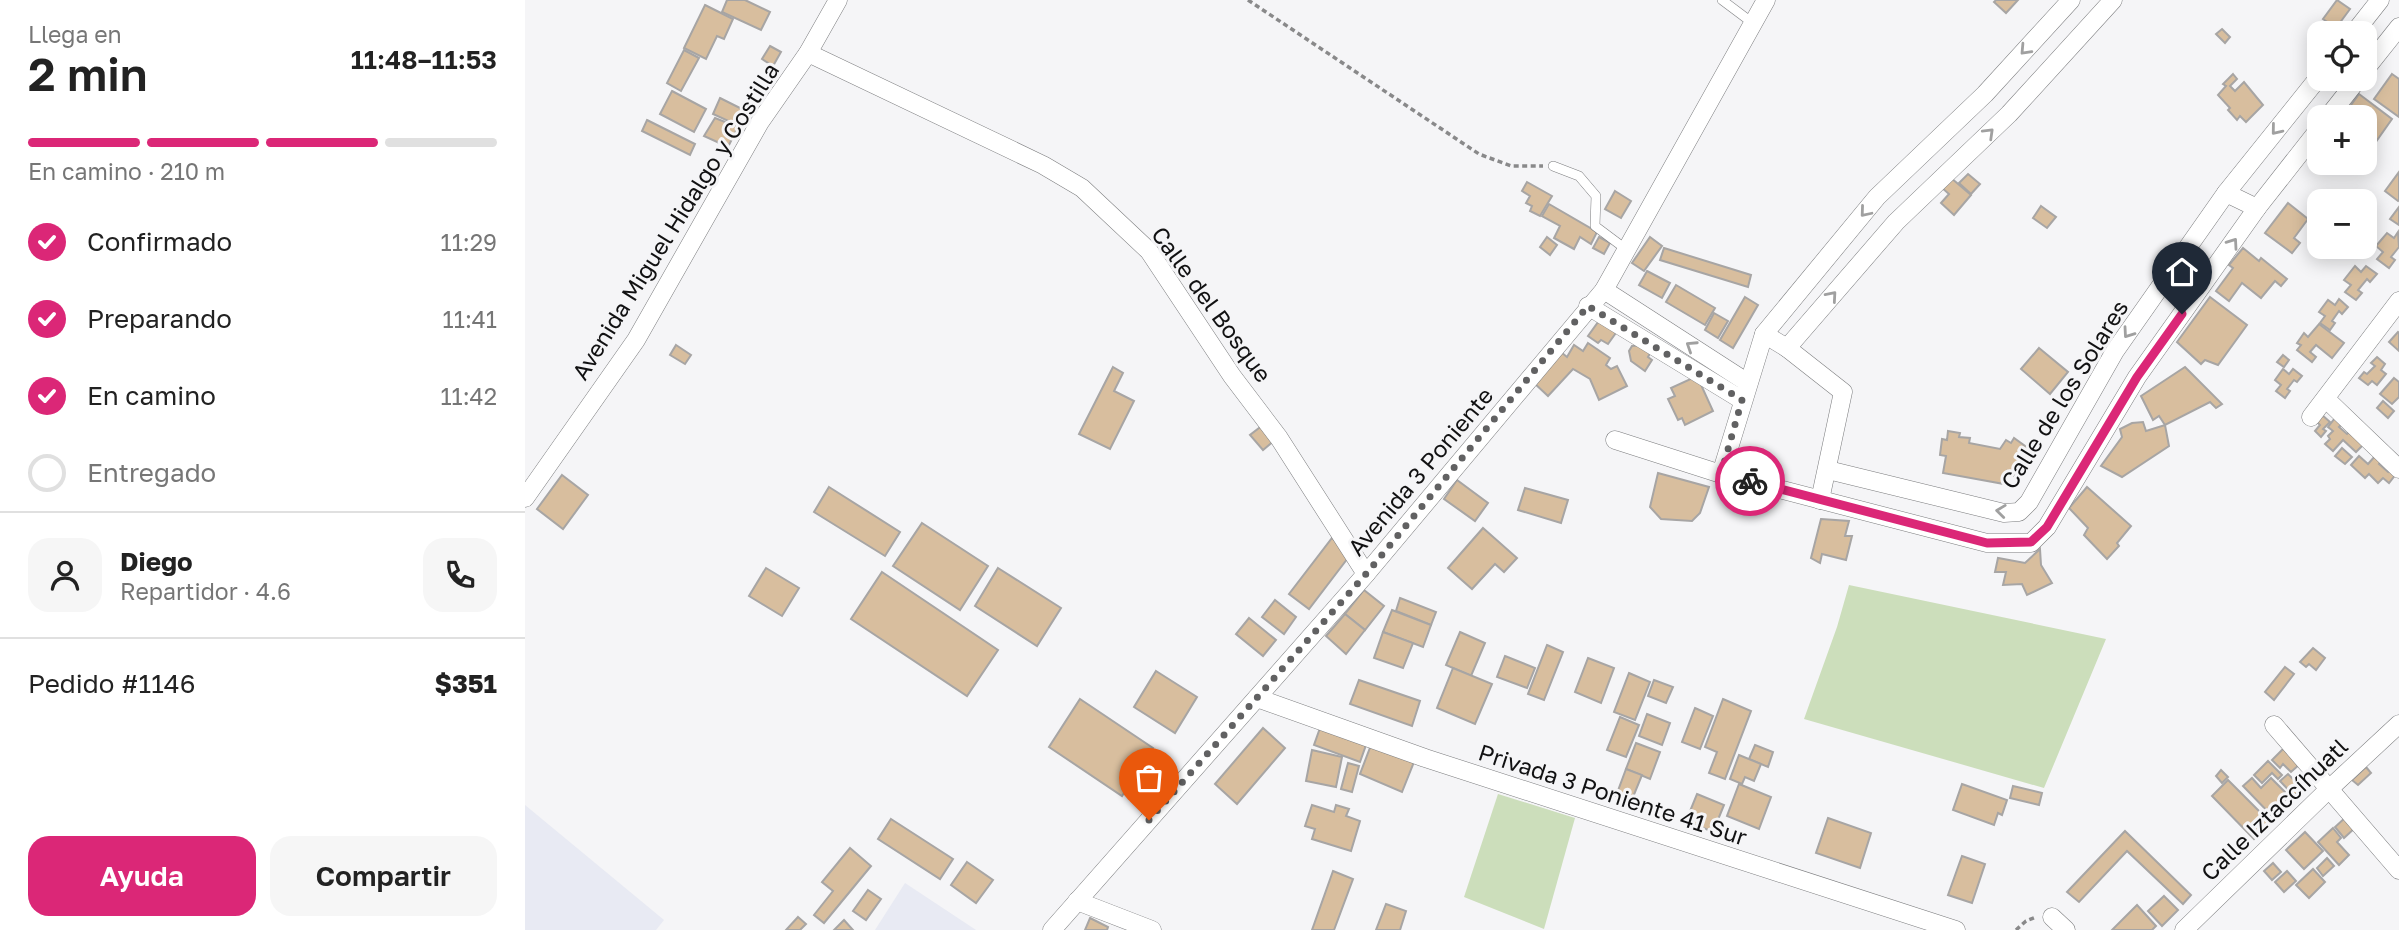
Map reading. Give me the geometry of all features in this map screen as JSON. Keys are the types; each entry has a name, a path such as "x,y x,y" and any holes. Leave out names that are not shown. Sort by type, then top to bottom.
{"street":[{"name":"Avenida Miguel Hidalgo y Costilla","path":"525,498 636,340 760,122 808,53 838,0"},
{"name":"Avenida 3 Poniente","path":"1052,930 1366,574 1604,289 1766,0"},
{"path":"1721,474 1763,334 1877,197 1985,94 2071,0"},
{"path":"1787,348 1896,222 2009,114 2113,0"},
{"path":"2363,21 2380,0"},
{"path":"2377,55 2399,27"},
{"name":"Calle del Bosque","path":"808,53 1043,165 1082,188 1149,251 1232,376 1279,438 1366,574"},
{"name":"Calle de los Solares","path":"1828,471 2004,513 2018,512 2029,502 2115,351 2226,193 2308,91"},
{"path":"2337,105 2349,91"},
{"path":"1985,94 2009,114"},
{"path":"1615,440 1721,474 1987,543 2031,542 2047,527 2137,377 2257,208 2307,144"},
{"path":"2226,193 2257,208"},
{"path":"1604,289 1745,392"},
{"path":"1588,306 1745,392"},
{"path":"2311,417 2396,313"},
{"path":"1763,334 1787,348 1843,392 1820,500"},
{"path":"2326,399 2399,468"},
{"name":"Privada 3 Poniente 41 Sur","path":"1257,698 1518,789 1956,930"},
{"name":"Calle Iztaccíhuatl","path":"2184,930 2328,789 2399,724"},
{"path":"2274,725 2399,870"},
{"path":"1076,901 1152,930"},
{"path":"2052,917 2066,930"}],"lane":[{"path":"1722,0 1754,24"},
{"path":"1553,166 1579,176 1596,196 1595,226 1627,250"}],"path":[{"path":"1248,0 1479,154 1511,166 1553,166"},
{"path":"2016,930 2037,916 2052,917"}],"shaded area":[{"path":"525,805 664,920 656,930 525,930"},
{"path":"905,883 976,930 875,930"}],"green space":[{"path":"1849,585 2106,639 2044,788 1804,719"},
{"path":"1498,794 1575,818 1544,929 1464,897"}],"building":[{"path":"727,0 745,0 770,12 761,30 722,12"},
{"path":"2018,0 2006,13 1994,2"},
{"path":"2337,0 2350,9 2341,21 2323,19"},
{"path":"705,5 733,19 724,39 717,36 706,59 684,48"},
{"path":"2222,29 2230,37 2225,43 2216,34"},
{"path":"770,46 781,52 773,66 762,59"},
{"path":"684,50 699,58 681,91 667,83"},
{"path":"2233,74 2237,79 2230,86 2235,91 2244,82 2263,105 2246,122 2240,116 2237,120 2218,95 2226,86 2223,84"},
{"path":"2392,74 2399,79 2399,117 2374,99"},
{"path":"672,91 706,109 694,132 660,114"},
{"path":"2359,94 2374,105 2351,105"},
{"path":"720,98 744,110 737,125 713,114"},
{"path":"2377,108 2392,119 2377,140"},
{"path":"715,118 738,127 728,147 704,136"},
{"path":"647,120 695,144 690,155 642,131"},
{"path":"2399,172 2399,200 2398,201 2385,191"},
{"path":"1968,174 1980,184 1971,194 1959,183"},
{"path":"1950,177 1971,195 1954,215 1941,203 1949,194 1941,187"},
{"path":"1527,182 1552,196 1540,216 1530,211 1532,206 1526,203 1530,196 1522,191"},
{"path":"1615,191 1631,201 1621,218 1605,209"},
{"path":"2288,203 2307,218 2294,238 2300,243 2292,253 2265,233"},
{"path":"1549,204 1597,232 1591,244 1580,237 1574,249 1554,238 1560,226 1542,216"},
{"path":"2041,206 2056,217 2047,228 2033,218"},
{"path":"2399,207 2399,225 2390,219"},
{"path":"2398,232 2399,247 2391,257 2395,260 2389,268 2377,259 2383,252 2377,245 2387,233 2394,238"},
{"path":"1547,237 1557,245 1550,255 1540,247"},
{"path":"1599,237 1610,243 1604,254 1593,248"},
{"path":"1650,237 1662,246 1644,271 1632,263"},
{"path":"1664,248 1751,275 1748,287 1660,260"},
{"path":"2243,248 2259,261 2261,258 2287,279 2281,286 2275,281 2261,298 2242,283 2229,301 2216,291 2233,268 2229,265"},
{"path":"2355,266 2361,272 2366,266 2377,274 2370,282 2367,279 2358,290 2362,293 2356,300 2345,292 2351,285 2344,280"},
{"path":"1647,271 1670,283 1662,298 1639,285"},
{"path":"1676,285 1715,308 1705,325 1666,302"},
{"path":"1745,297 1758,305 1733,348 1720,340"},
{"path":"2210,297 2247,325 2218,365 2205,360 2201,364 2177,342"},
{"path":"2339,299 2348,307 2342,314 2339,311 2330,330 2320,323 2325,316 2319,312 2328,300 2335,305"},
{"path":"1714,313 1728,321 1718,338 1705,330"},
{"path":"1601,318 1618,330 1608,344 1601,340 1598,343 1588,336"},
{"path":"2319,324 2344,343 2332,358 2316,345 2310,352 2316,357 2312,362 2297,350 2301,345 2297,343 2304,333 2308,337"},
{"path":"2399,333 2399,351 2389,342"},
{"path":"1588,343 1610,358 1606,365 1611,369 1617,366 1627,386 1599,400 1590,379 1573,369 1548,396 1533,382 1561,352 1567,357 1574,345 1583,351"},
{"path":"676,345 691,355 685,364 670,355"},
{"path":"1644,345 1652,350 1648,357 1652,360 1645,371 1631,361 1629,351 1632,346"},
{"path":"2039,348 2068,372 2050,394 2021,369"},
{"path":"2283,355 2289,360 2284,367 2277,362"},
{"path":"2377,357 2385,364 2381,370 2386,374 2377,385 2372,381 2368,385 2359,378 2375,366 2371,363"},
{"path":"1113,367 1123,373 1114,391 1134,401 1110,449 1079,434"},
{"path":"2185,367 2222,404 2216,408 2210,402 2165,425 2159,416 2153,420 2141,396"},
{"path":"2283,369 2289,374 2293,369 2302,376 2297,382 2294,380 2287,389 2290,391 2285,398 2276,391 2281,385 2275,380"},
{"path":"1697,376 1713,411 1685,425 1682,418 1678,420 1668,399 1675,396 1671,388"},
{"path":"2394,378 2399,382 2399,397 2392,404 2380,394"},
{"path":"2383,401 2394,411 2388,418 2377,408"},
{"path":"2321,414 2330,422 2323,429 2326,431 2321,437 2315,431 2320,425 2315,420"},
{"path":"2335,418 2342,424 2339,427 2347,434 2350,431 2364,444 2356,452 2343,440 2333,451 2325,444 2333,431 2328,427"},
{"path":"2143,422 2146,431 2165,425 2169,446 2122,477 2101,466 2122,437 2120,429 2132,423"},
{"path":"1263,425 1275,440 1263,450 1250,435"},
{"path":"1948,431 1960,433 1959,437 1970,438 1969,443 2000,449 2006,440 2011,443 2014,438 2032,451 2014,476 2007,471 2004,484 1943,473 1946,456 1940,455 1942,439 1947,440"},
{"path":"2342,448 2352,457 2345,464 2335,456"},
{"path":"2376,455 2382,461 2379,464 2388,472 2390,468 2396,474 2389,483 2383,478 2378,483 2369,474 2365,478 2351,465 2359,456 2368,464"},
{"path":"1658,473 1709,487 1700,513 1692,521 1661,519 1650,507"},
{"path":"562,475 588,495 563,529 537,509"},
{"path":"1457,480 1488,503 1475,521 1444,499"},
{"path":"829,487 900,532 885,556 814,512"},
{"path":"2087,487 2131,526 2107,559 2084,535 2088,528 2069,508"},
{"path":"1525,488 1568,500 1561,523 1518,510"},
{"path":"1821,519 1849,521 1845,536 1852,536 1846,560 1822,554 1820,563 1811,558"},
{"path":"922,523 988,566 960,610 893,566"},
{"path":"1483,528 1517,558 1504,572 1495,564 1472,589 1448,568"},
{"path":"1332,538 1351,554 1309,609 1289,594"},
{"path":"2040,549 2041,565 2052,583 2027,595 2022,584 2003,585 2006,572 1995,572 1998,558 2025,563"},
{"path":"766,568 799,588 782,616 749,596"},
{"path":"998,568 1061,608 1037,646 975,606"},
{"path":"882,572 998,650 967,696 851,619"},
{"path":"1364,590 1384,606 1365,630 1345,614"},
{"path":"1400,598 1436,612 1431,625 1396,611"},
{"path":"1275,600 1296,617 1284,634 1262,617"},
{"path":"1392,610 1431,625 1423,647 1383,632"},
{"path":"1345,614 1365,630 1346,654 1326,636"},
{"path":"1249,618 1276,640 1263,656 1236,634"},
{"path":"1383,632 1413,643 1403,668 1374,658"},
{"path":"1460,632 1485,643 1471,676 1446,665"},
{"path":"1547,645 1563,652 1544,700 1528,694"},
{"path":"2313,648 2325,658 2316,670 2309,664 2306,667 2300,662"},
{"path":"1505,656 1535,668 1527,688 1497,677"},
{"path":"1588,658 1614,668 1601,703 1575,692"},
{"path":"2285,667 2294,674 2274,700 2265,692"},
{"path":"1453,668 1492,684 1475,724 1437,708"},
{"path":"1156,671 1197,697 1175,733 1134,707"},
{"path":"1629,673 1650,682 1635,720 1614,712"},
{"path":"1359,680 1420,701 1412,726 1350,704"},
{"path":"1654,680 1673,687 1666,703 1648,696"},
{"path":"1080,699 1153,748 1122,796 1049,747"},
{"path":"1723,699 1751,711 1725,779 1709,773 1717,752 1705,747"},
{"path":"1695,708 1713,716 1700,749 1682,742"},
{"path":"1647,714 1670,723 1662,745 1639,736"},
{"path":"1620,717 1639,725 1626,757 1607,750"},
{"path":"1263,728 1285,748 1237,804 1215,784"},
{"path":"1320,728 1366,745 1360,762 1314,745"},
{"path":"1636,743 1660,752 1650,779 1626,769"},
{"path":"1371,745 1414,762 1402,792 1360,774"},
{"path":"1755,745 1773,752 1768,767 1749,759"},
{"path":"2284,748 2300,764 2291,772 2283,764 2280,768 2272,760"},
{"path":"1312,750 1342,757 1336,787 1306,781"},
{"path":"1739,755 1761,764 1754,781 1745,777 1742,784 1730,779"},
{"path":"2268,761 2282,775 2278,779 2272,773 2262,783 2254,775"},
{"path":"1348,763 1359,766 1352,792 1341,789"},
{"path":"2366,767 2371,773 2358,785 2352,780"},
{"path":"1626,769 1642,775 1631,802 1616,796"},
{"path":"2221,770 2228,777 2222,783 2216,776"},
{"path":"2303,772 2310,780 2294,796 2280,781 2288,774 2295,781"},
{"path":"2252,778 2261,788 2271,778 2289,796 2273,817 2243,786"},
{"path":"2228,780 2271,823 2254,839 2212,796"},
{"path":"1739,784 1771,797 1759,829 1727,816"},
{"path":"1962,784 2007,800 2002,815 1998,813 1994,825 1953,810"},
{"path":"2013,786 2042,793 2039,805 2010,798"},
{"path":"1697,794 1724,805 1713,832 1686,821"},
{"path":"1312,805 1334,812 1336,805 1349,809 1346,816 1360,821 1351,851 1312,839 1315,829 1305,826"},
{"path":"2347,816 2356,827 2344,838 2335,827"},
{"path":"1828,818 1871,833 1860,868 1816,853"},
{"path":"891,819 953,859 940,879 878,839"},
{"path":"2333,828 2341,838 2337,842 2349,855 2339,865 2318,842"},
{"path":"2125,831 2191,895 2183,904 2127,851 2079,902 2067,892"},
{"path":"2305,832 2323,851 2304,869 2286,850"},
{"path":"850,848 871,866 824,923 814,915 833,891 822,882"},
{"path":"1962,856 1985,864 1972,903 1948,895"},
{"path":"2327,858 2334,866 2323,876 2317,868"},
{"path":"967,862 993,880 976,903 951,885"},
{"path":"2273,863 2281,872 2272,880 2264,871"},
{"path":"2313,869 2325,882 2309,898 2296,885"},
{"path":"1333,871 1353,879 1334,930 1312,930"},
{"path":"2287,871 2296,881 2284,892 2275,882"},
{"path":"868,890 881,899 866,920 853,911"},
{"path":"2164,896 2178,910 2162,926 2148,911"},
{"path":"1386,904 1406,911 1400,930 1376,930"},
{"path":"2137,905 2156,926 2152,930 2112,930"},
{"path":"798,917 806,924 800,930 786,930"},
{"path":"1090,918 1108,927 1107,930 1085,930"},
{"path":"844,920 853,930 834,930"}],"way so far":[{"path":"1149,820 1366,574 1588,306 1742,400 1721,474 1750,481"}],"route":[{"path":"1750,481 1987,543 2031,542 2047,527 2137,377 2182,314"}]}
